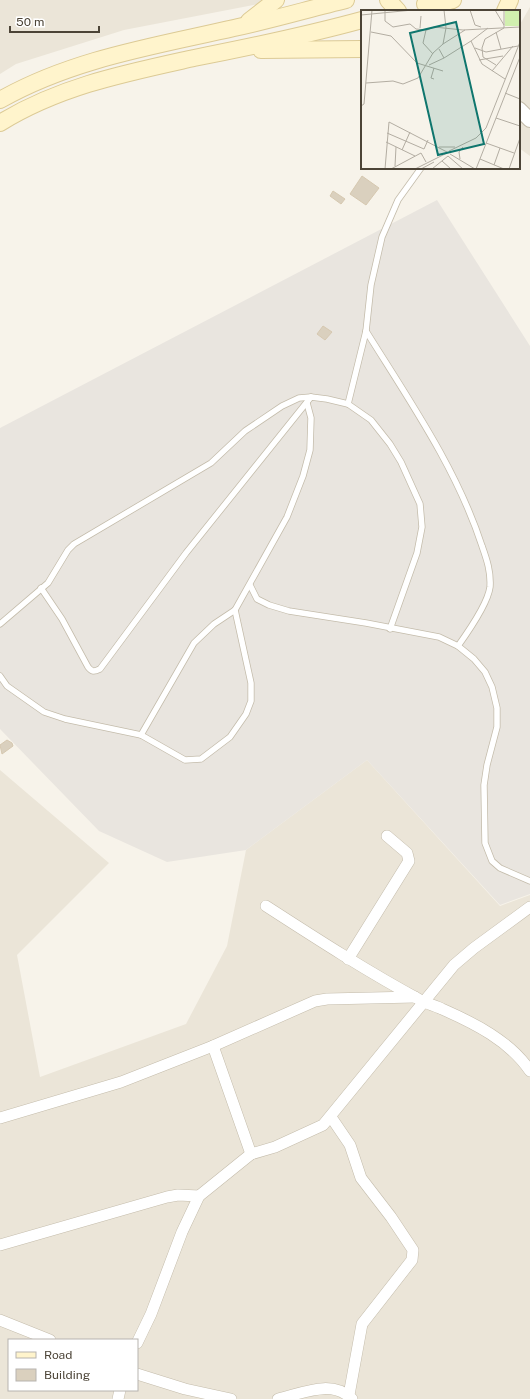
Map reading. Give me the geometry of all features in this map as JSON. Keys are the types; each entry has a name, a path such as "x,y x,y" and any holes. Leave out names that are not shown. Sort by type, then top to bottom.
{"main road":[{"path":"235,28 257,17 276,0"},
{"path":"0,100 14,92 59,73 114,56 346,0"},
{"path":"423,5 453,0"},
{"path":"505,10 510,0"},
{"path":"0,123 42,100 84,84 132,71 243,48 361,20"},
{"path":"243,48 264,51 361,48"}],"street":[{"path":"520,110 530,120"},
{"path":"348,959 409,861 406,853 386,836"},
{"path":"266,906 348,959 419,999 468,1021 487,1032 516,1053 530,1071"},
{"path":"138,1341 151,1314 182,1232 199,1196 251,1154 275,1147 315,1130 331,1117 419,999 464,956 530,907"},
{"path":"0,1118 121,1082 213,1046 315,1001 327,999 419,999"},
{"path":"213,1046 251,1154"},
{"path":"278,1399 332,1388 341,1390 351,1397 362,1324 412,1260 414,1255 413,1250 391,1217 361,1178 350,1145 331,1117"},
{"path":"0,1245 167,1197 178,1195 199,1196"},
{"path":"0,1320 48,1339"},
{"path":"138,1374 185,1390 231,1399"}],"lane":[{"path":"348,404 366,330 371,285 382,237 398,200 420,169"},
{"path":"366,330 439,450 475,522 490,566 490,589 470,629 458,646"},
{"path":"41,588 62,619 88,667 91,671 96,672 100,669 186,553 311,397"},
{"path":"0,624 53,576 68,550 74,544 211,463 245,431 282,406 299,398 311,397 348,404 371,420 390,444 401,462 420,504 422,527 417,553 390,629"},
{"path":"141,735 194,642 214,624 235,610 287,517 303,476 310,450 311,418 307,403"},
{"path":"250,585 257,600 269,605 290,611 439,637 458,646 474,659 485,672 492,687 497,708 497,727 487,765 484,785 484,834 487,852 492,862 500,868 530,881"},
{"path":"0,676 7,686 44,712 65,719 141,735 185,760 193,761 201,759 230,737 246,714 251,701 251,683 235,610"}],"shaded area":[{"path":"0,0 280,0 124,30 16,64 0,74"},
{"path":"530,7 530,156 520,149 520,24"},
{"path":"437,200 530,346 530,894 500,905 367,760 246,850 167,862 99,831 0,729 0,428"},
{"path":"367,760 500,906 530,895 530,1399 0,1399 0,770 109,863 17,955 40,1077 186,1024 227,946 246,850"}],"building":[{"path":"362,176 379,188 366,205 350,194"},
{"path":"333,191 345,199 341,204 330,196"},
{"path":"323,326 332,332 325,340 317,334"},
{"path":"7,740 12,743 13,746 2,754 0,745"}]}
